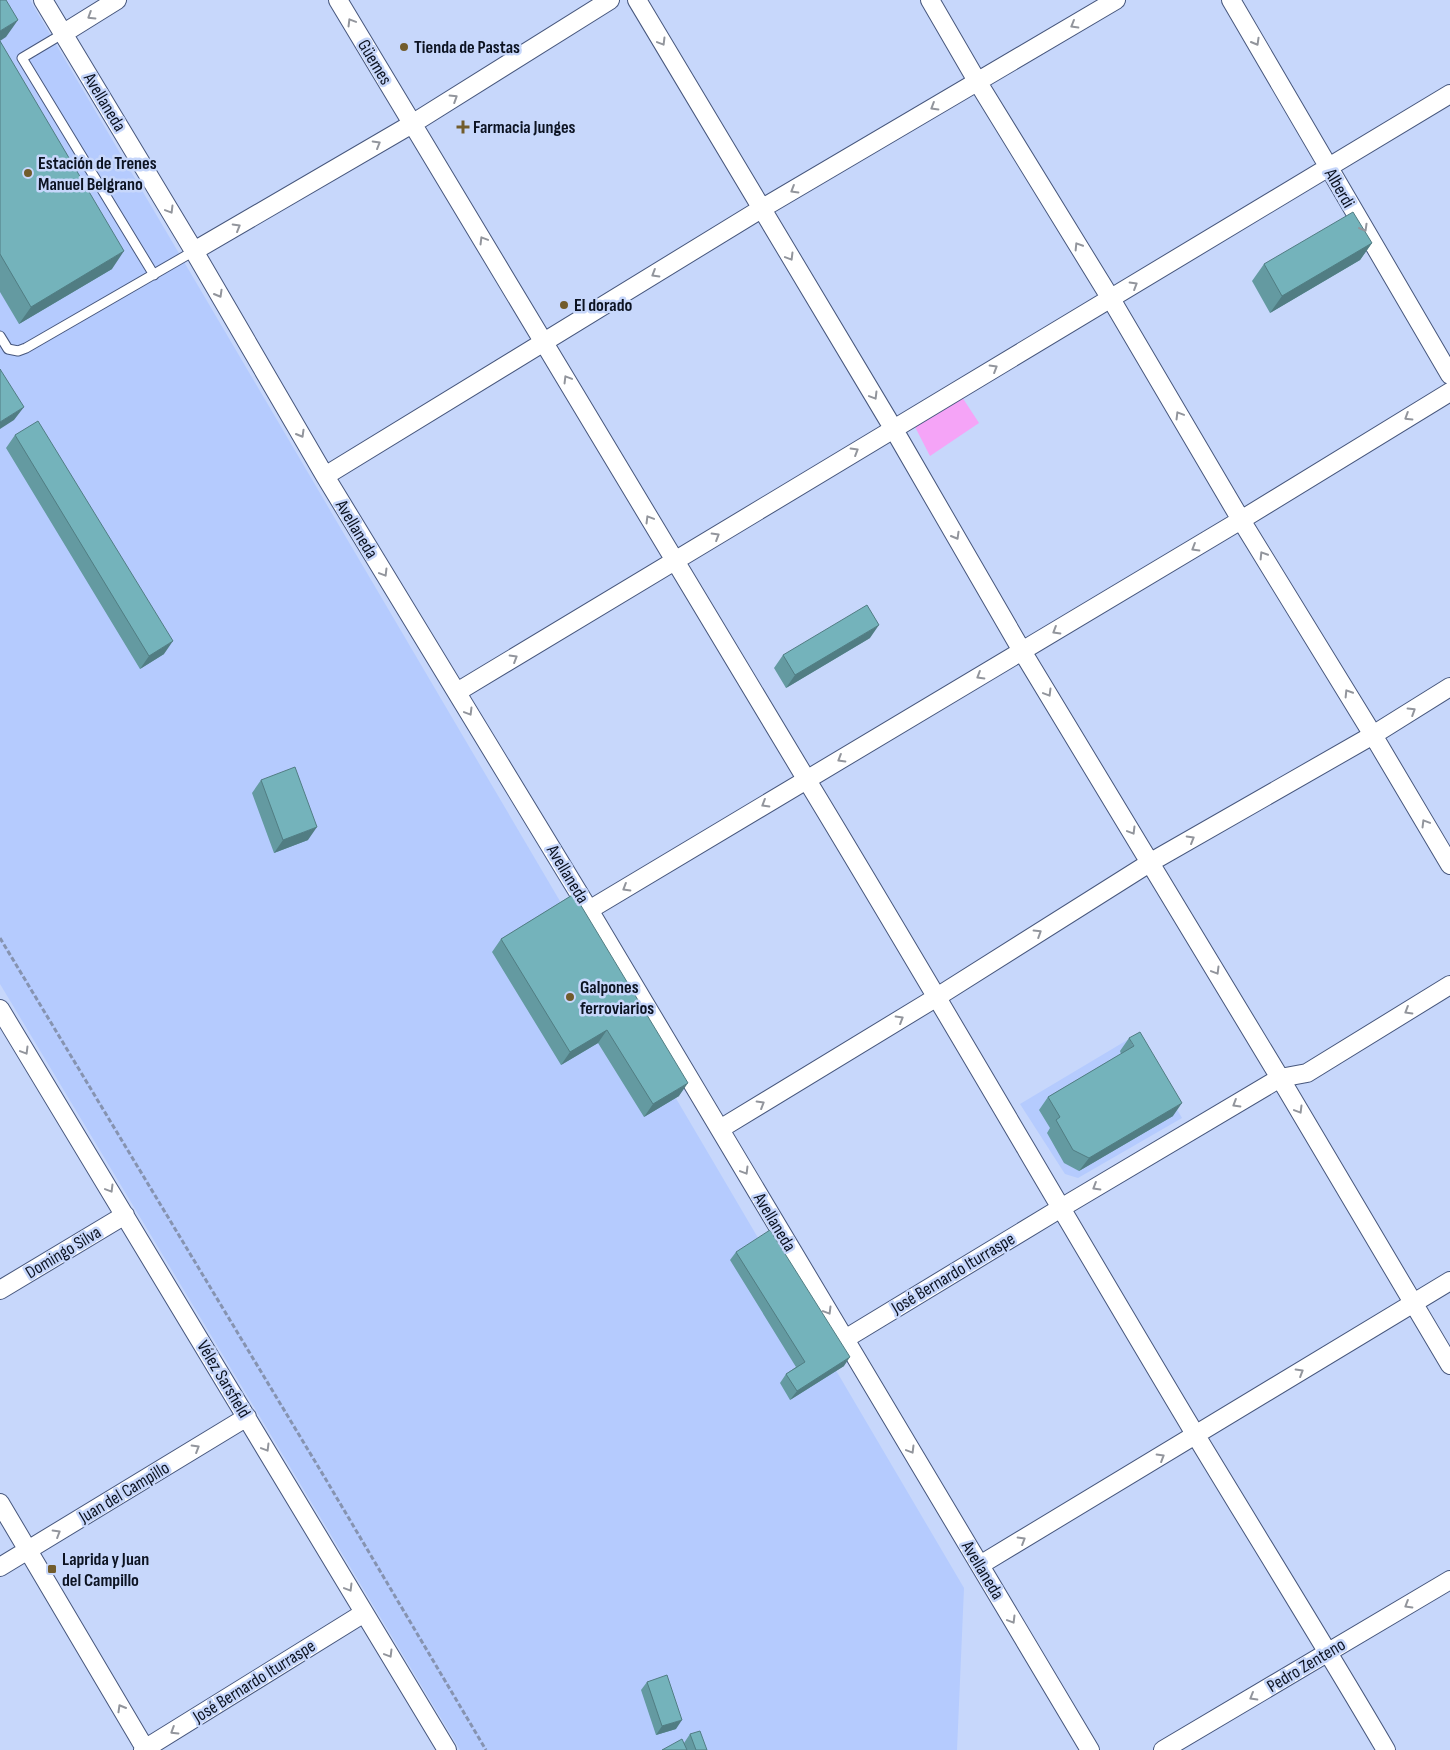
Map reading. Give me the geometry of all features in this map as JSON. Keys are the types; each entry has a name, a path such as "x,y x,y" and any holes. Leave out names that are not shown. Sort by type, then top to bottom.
{"street":[{"name":"Avellaneda","path":"43,0 194,251 325,476 589,910 1090,1750"},
{"path":"64,33 118,0"},
{"name":"Güemes","path":"338,0 544,341 674,561 807,779 1196,1435 1329,1652 1386,1750"},
{"path":"194,251 412,124 610,0"},
{"path":"637,0 893,428 1022,651 1151,862 1450,1365"},
{"path":"930,0 1450,865"},
{"path":"325,476 761,209 1116,0"},
{"name":"Alberdi","path":"1231,0 1450,375"},
{"path":"457,692 1450,94"},
{"path":"589,910 1241,520 1450,392"},
{"path":"720,1129 937,997 1151,862 1373,735 1450,687"},
{"path":"1280,1078 1307,1073 1450,985"},
{"name":"Vélez Sarsfield","path":"0,1009 6,1033 125,1215 446,1750"},
{"name":"José Bernardo Iturraspe","path":"845,1339 1280,1078"},
{"name":"Domingo Silva","path":"0,1290 125,1215"},
{"path":"980,1565 1450,1281"},
{"name":"Juan del Campillo","path":"0,1567 247,1417"},
{"path":"0,1503 145,1750"},
{"name":"Pedro Zenteno","path":"1163,1750 1450,1580"},
{"name":"José Bernardo Iturraspe","path":"145,1750 364,1613"}],"lane":[{"path":"64,33 22,58 154,276"},
{"path":"0,336 8,349 18,351 26,348 154,276 194,251"}],"path":[{"path":"0,938 486,1750"}],"shaded area":[{"path":"0,0 30,0 964,1588 957,1750 460,1750 0,984"},
{"path":"962,397 979,423 930,456 914,425"},
{"path":"1134,1036 1182,1118 1078,1178 1065,1174 1020,1104"}],"building":[{"path":"0,0 6,0 18,20 0,31"},
{"name":"Estación de Trenes Manuel Belgrano","path":"0,41 124,251 31,307 0,254"},
{"path":"1353,212 1372,243 1282,296 1264,264"},
{"path":"0,369 24,407 0,422"},
{"path":"38,421 173,641 149,656 15,435"},
{"path":"867,605 879,625 795,675 783,655"},
{"path":"295,767 317,827 283,840 261,780"},
{"name":"Galpones ferroviarios","path":"574,894 688,1083 653,1104 607,1030 570,1052 501,939"},
{"path":"1140,1032 1182,1103 1089,1158 1073,1150 1056,1120 1060,1117 1048,1097 1134,1046 1129,1038"},
{"path":"770,1230 850,1357 797,1391 786,1374 805,1362 736,1252"},
{"path":"667,1675 682,1720 662,1726 647,1682"},
{"path":"700,1731 707,1750 696,1750 690,1734"},
{"path":"682,1739 687,1750 662,1750"}],"place":[{"name":"Tienda de Pastas","path":"404,47"},
{"name":"Farmacia Junges","path":"463,127"},
{"name":"Estación de Trenes Manuel Belgrano","path":"28,173"},
{"name":"El dorado","path":"564,305"},
{"name":"Galpones ferroviarios","path":"570,997"},
{"name":"Laprida y Juan del Campillo","path":"52,1569"}]}
